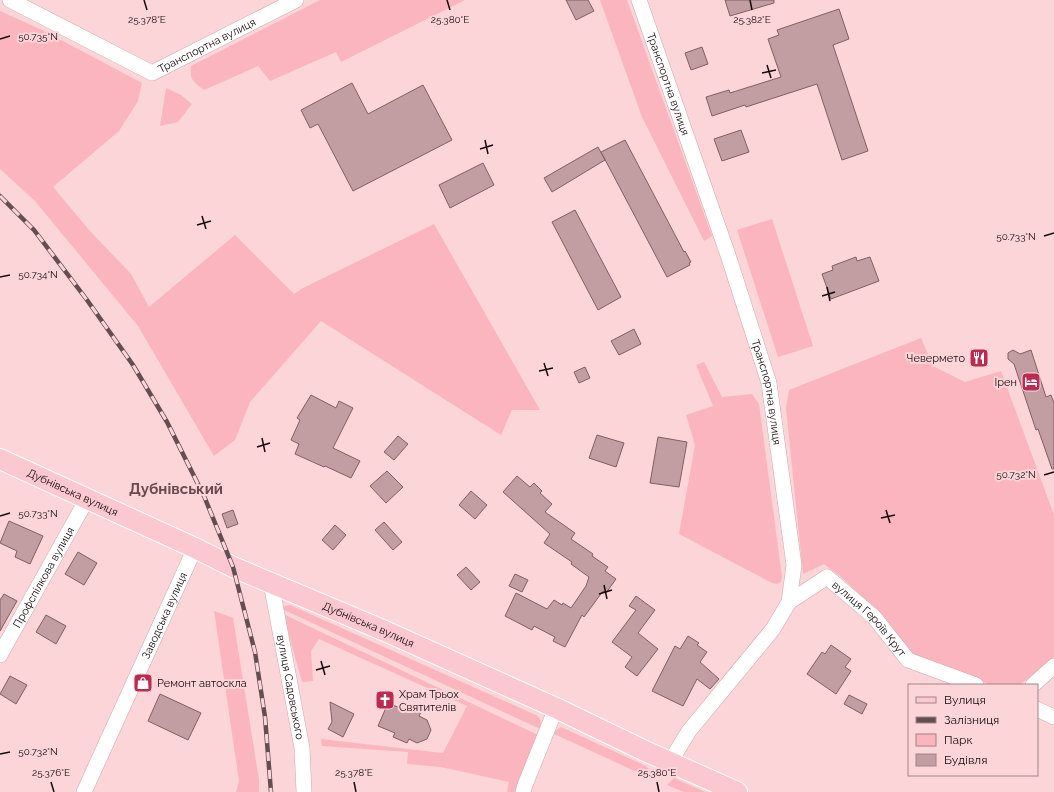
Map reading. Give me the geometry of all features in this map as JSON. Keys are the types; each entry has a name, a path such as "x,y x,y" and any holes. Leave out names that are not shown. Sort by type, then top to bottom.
{"main road":[{"name":"Дубнівська вулиця","path":"0,459 234,567 385,631 737,792"}],"street":[{"name":"Транспортна вулиця","path":"10,0 152,73 296,0"},
{"name":"Транспортна вулиця","path":"639,0 728,255 769,383 794,565 789,602 773,629 689,731 670,762"},
{"name":"Профспілкова вулиця","path":"0,655 87,499"},
{"name":"Заводська вулиця","path":"84,792 195,548"},
{"name":"вулиця Героїв Крут","path":"789,602 827,577 874,617 908,660 973,684"},
{"name":"вулиця Садовського","path":"272,583 302,748 304,792"},
{"path":"1033,684 1054,666"},
{"path":"523,792 556,708"},
{"path":"1038,710 1054,717"}],"green space":[{"path":"320,0 465,0 341,62 336,52 270,81 258,66 204,90 193,80 191,75 191,66"},
{"path":"600,0 627,0 712,236 704,241 642,117"},
{"path":"0,11 42,30 142,83 138,101 119,131 53,187 90,231 131,274 149,307 235,235 294,294 303,288 434,224 540,410 512,410 501,435 321,321 250,402 235,440 214,456 138,326 35,201 0,169"},
{"path":"166,88 181,95 192,104 178,122 160,126"},
{"path":"772,219 813,346 778,357 737,230"},
{"path":"921,338 933,366 965,382 1001,371 1054,515 1054,657 1021,684 988,684 913,656 882,615 841,577 824,564 803,574 786,408 789,390"},
{"path":"704,362 722,397 752,394 759,404 782,577 781,582 777,584 772,583 679,534 695,445 686,415 713,406 696,365"},
{"path":"290,605 538,716 541,722 540,729 282,609 285,606"},
{"path":"214,611 233,618 259,780 259,792 236,792 239,781"},
{"path":"283,614 538,735 516,792 507,792 509,782 441,767 407,764 408,752 322,746 321,739 443,753 467,706 319,639 311,651 313,681 302,682"},
{"path":"561,727 646,766 652,772 652,779 552,733"},
{"path":"674,778 705,792 684,792 667,785"}],"building":[{"path":"566,0 588,0 594,11 576,20"},
{"path":"725,0 774,0 774,3 730,16"},
{"path":"839,9 849,39 833,45 868,151 842,160 817,84 746,107 745,105 712,116 706,97 729,90 730,93 781,77 768,39 779,35 777,30"},
{"path":"702,47 708,64 691,70 685,53"},
{"path":"352,83 368,114 423,85 452,140 353,191 318,124 310,128 301,110"},
{"path":"741,130 749,152 722,161 714,139"},
{"path":"625,140 684,252 685,251 691,262 689,263 690,265 667,277 601,152"},
{"path":"598,147 605,160 552,192 544,178"},
{"path":"483,163 494,185 450,208 439,185"},
{"path":"575,210 621,297 598,310 552,222"},
{"path":"856,257 857,261 870,257 879,281 831,299 822,274 833,270 832,266"},
{"path":"634,329 641,344 619,355 611,341"},
{"name":"Ірен","path":"1013,350 1020,354 1031,350 1046,397 1051,395 1054,403 1054,469 1052,469 1038,429 1036,430 1014,364 1008,359 1008,353"},
{"path":"585,367 590,378 579,383 574,372"},
{"path":"311,395 336,408 339,401 353,408 333,448 360,461 351,478 295,454 299,444 291,440 300,420 297,418"},
{"path":"597,435 624,443 616,467 589,458"},
{"path":"398,436 408,444 394,460 384,452"},
{"path":"658,437 687,442 679,487 650,483"},
{"path":"387,471 403,487 386,503 370,486"},
{"path":"517,476 530,487 534,483 542,491 540,493 552,504 545,512 575,533 571,539 593,554 592,556 608,567 605,571 616,579 606,593 603,591 584,617 582,615 565,647 553,641 555,637 534,626 532,630 505,616 516,593 547,609 554,600 571,608 586,586 589,577 571,564 572,562 544,543 550,534 503,492"},
{"path":"471,491 487,505 475,519 459,505"},
{"path":"233,510 238,524 227,528 222,514"},
{"path":"9,521 43,536 30,564 15,557 17,551 0,543"},
{"path":"384,522 402,542 393,550 375,530"},
{"path":"335,525 346,535 333,550 322,540"},
{"path":"78,552 97,563 84,585 65,574"},
{"path":"466,567 480,582 471,590 457,575"},
{"path":"515,574 528,580 522,592 509,586"},
{"path":"4,594 17,601 0,631 0,600"},
{"path":"636,596 655,610 638,633 658,649 637,676 625,667 632,657 612,642 636,610 629,606"},
{"path":"46,615 66,626 56,644 36,632"},
{"path":"688,636 699,643 697,645 707,652 700,662 719,679 710,689 697,679 683,706 652,691 675,646 680,649"},
{"path":"831,645 851,659 845,667 851,671 836,694 807,674 822,652 825,654"},
{"path":"10,676 27,685 16,704 0,694"},
{"path":"160,694 201,713 188,740 148,721"},
{"path":"849,695 867,704 862,714 844,704"},
{"path":"330,702 354,714 343,737 328,729 332,722"},
{"path":"388,703 405,710 407,706 421,712 419,716 427,720 431,730 427,739 417,743 409,739 407,743 393,737 395,733 378,726"}],"railway":[{"path":"0,196 34,230 87,300 133,365 167,422 204,496 233,567 255,652 265,717 271,792"}],"place":[{"name":"Чевермето","path":"979,358"},
{"name":"Ірен","path":"1031,382"},
{"name":"Ремонт автоскла","path":"143,683"},
{"name":"Храм Трьох Святителів","path":"385,700"}],"district":[{"name":"Дубнівський","path":"176,489"}]}
